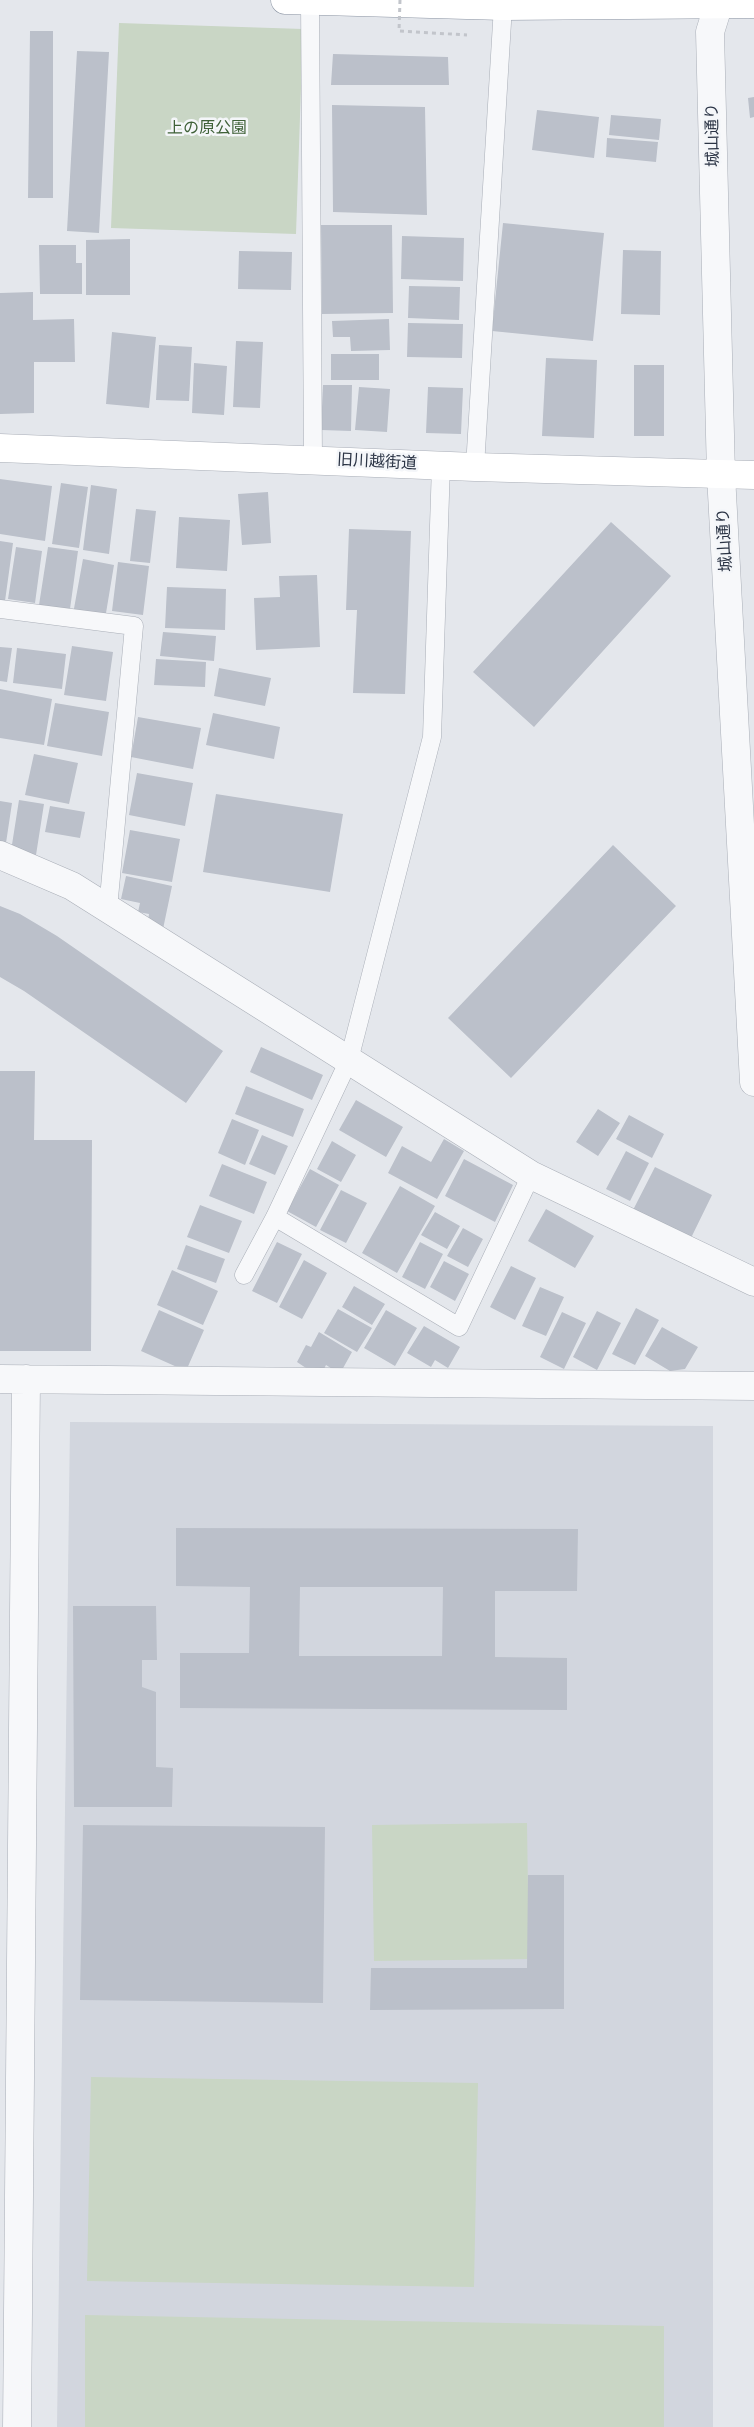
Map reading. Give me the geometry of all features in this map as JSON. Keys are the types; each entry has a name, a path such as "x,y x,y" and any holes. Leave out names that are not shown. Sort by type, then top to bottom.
{"main road":[{"path":"285,0 503,6 719,2 754,4"},
{"name":"旧川越街道","path":"0,448 313,459 474,467 754,475"}],"street":[{"name":"城山通り","path":"719,2 710,32 721,475 754,1082"},
{"path":"0,855 72,886 531,1175 754,1282"},
{"path":"17,2427 13,1379 754,1386"}],"lane":[{"path":"310,1 313,459"},
{"path":"474,467 503,6"},
{"path":"244,1274 275,1217 349,1060 432,737 441,465"},
{"path":"0,609 134,626 108,909"},
{"path":"275,1217 459,1327 531,1175"}],"path":[{"path":"400,0 399,32 467,35"}],"shaded area":[{"path":"70,1422 713,1426 713,2427 57,2427"}],"green space":[{"name":"上の原公園","path":"119,23 303,29 296,234 111,228"},
{"path":"527,1823 529,1959 374,1961 372,1825"},
{"path":"91,2077 478,2083 474,2287 87,2281"},
{"path":"85,2315 664,2326 664,2427 85,2427"}],"building":[{"path":"30,31 53,31 53,198 28,198"},
{"path":"77,51 109,52 99,233 67,231"},
{"path":"333,54 448,57 449,85 331,85"},
{"path":"754,97 754,117 750,118 748,98"},
{"path":"332,105 425,107 427,215 333,212"},
{"path":"537,110 599,117 594,158 532,150"},
{"path":"611,115 661,119 659,140 609,135"},
{"path":"607,138 658,142 656,162 606,157"},
{"path":"503,223 604,233 593,341 492,331"},
{"path":"321,225 392,225 393,313 322,314"},
{"path":"402,236 464,238 463,281 401,279"},
{"path":"130,239 130,295 86,295 86,240"},
{"path":"39,245 76,245 76,263 82,263 82,294 40,294"},
{"path":"623,250 661,251 660,315 621,314"},
{"path":"239,251 292,252 291,290 238,289"},
{"path":"409,286 460,287 459,320 408,318"},
{"path":"33,292 33,320 74,319 75,362 34,362 34,413 0,414 0,293"},
{"path":"389,319 390,350 351,351 350,337 333,337 332,321"},
{"path":"408,323 463,324 462,358 407,357"},
{"path":"112,332 156,337 149,408 106,404"},
{"path":"236,341 263,342 260,408 233,407"},
{"path":"159,345 192,347 189,401 156,400"},
{"path":"331,354 379,354 379,380 331,380"},
{"path":"546,358 597,360 594,438 542,436"},
{"path":"194,363 227,366 224,415 192,413"},
{"path":"634,365 664,365 664,436 634,436"},
{"path":"323,385 352,385 351,431 321,430"},
{"path":"359,387 390,389 387,432 355,430"},
{"path":"428,387 463,388 461,434 426,433"},
{"path":"0,479 52,486 45,541 0,534"},
{"path":"61,483 88,487 79,548 52,544"},
{"path":"91,485 117,489 109,554 83,550"},
{"path":"268,492 271,543 242,545 238,494"},
{"path":"136,509 156,511 150,563 130,561"},
{"path":"179,517 230,520 227,571 176,568"},
{"path":"611,522 671,576 534,727 473,672"},
{"path":"349,529 411,531 405,694 353,693 357,610 346,610"},
{"path":"0,541 13,543 5,601 0,600"},
{"path":"16,547 42,551 35,603 8,599"},
{"path":"48,547 78,551 70,609 39,605"},
{"path":"83,559 114,565 105,619 73,614"},
{"path":"118,562 149,566 143,615 112,611"},
{"path":"317,575 320,647 256,650 254,598 280,597 279,576"},
{"path":"167,587 226,589 225,630 165,628"},
{"path":"163,632 216,636 214,661 160,656"},
{"path":"72,646 113,652 106,701 64,695"},
{"path":"0,647 12,648 7,682 0,681"},
{"path":"17,648 66,654 62,689 13,683"},
{"path":"156,659 206,662 205,687 154,685"},
{"path":"219,668 271,678 265,706 214,696"},
{"path":"0,689 52,699 44,745 0,738"},
{"path":"55,703 109,712 102,756 47,746"},
{"path":"213,713 280,727 274,759 206,745"},
{"path":"138,717 201,728 193,769 131,757"},
{"path":"34,754 78,763 69,804 25,795"},
{"path":"137,773 193,783 185,826 129,815"},
{"path":"216,794 343,814 330,892 203,872"},
{"path":"19,800 44,804 36,855 11,851"},
{"path":"0,801 12,803 6,843 0,842"},
{"path":"50,806 85,812 80,838 45,832"},
{"path":"130,830 180,839 172,882 122,873"},
{"path":"613,845 676,906 511,1078 448,1018"},
{"path":"126,876 172,886 163,929 147,926 149,914 138,912 140,903 121,899"},
{"path":"0,906 20,914 57,936 223,1051 186,1103 24,991 0,977"},
{"path":"261,1047 323,1075 312,1100 250,1072"},
{"path":"0,1071 35,1071 34,1140 92,1140 91,1351 0,1351"},
{"path":"246,1086 304,1109 293,1137 235,1114"},
{"path":"356,1100 403,1127 386,1157 339,1130"},
{"path":"598,1109 620,1123 598,1156 576,1142"},
{"path":"629,1115 664,1134 652,1158 616,1139"},
{"path":"232,1119 259,1130 245,1165 218,1153"},
{"path":"262,1135 288,1146 275,1175 249,1164"},
{"path":"444,1139 464,1151 437,1199 388,1173 402,1146 431,1162"},
{"path":"332,1141 356,1155 341,1182 317,1169"},
{"path":"626,1151 649,1163 630,1201 606,1189"},
{"path":"464,1159 513,1185 495,1222 445,1196"},
{"path":"222,1164 267,1182 254,1214 209,1196"},
{"path":"655,1167 712,1195 690,1240 632,1212"},
{"path":"310,1169 339,1185 316,1227 287,1211"},
{"path":"400,1186 435,1206 397,1273 362,1253"},
{"path":"341,1190 367,1203 346,1243 320,1230"},
{"path":"200,1205 242,1221 229,1253 187,1237"},
{"path":"546,1209 594,1236 575,1268 528,1241"},
{"path":"435,1212 460,1226 447,1249 421,1235"},
{"path":"463,1228 483,1239 468,1267 447,1256"},
{"path":"277,1242 302,1254 277,1303 252,1291"},
{"path":"420,1242 443,1254 425,1289 402,1277"},
{"path":"186,1245 225,1259 216,1283 177,1269"},
{"path":"304,1260 327,1273 302,1319 279,1307"},
{"path":"444,1261 469,1274 455,1301 430,1287"},
{"path":"511,1266 536,1278 515,1320 490,1307"},
{"path":"172,1270 218,1291 203,1325 157,1305"},
{"path":"354,1286 385,1304 372,1325 342,1307"},
{"path":"540,1287 564,1297 546,1336 522,1326"},
{"path":"636,1308 659,1320 635,1365 612,1354"},
{"path":"338,1309 372,1328 357,1352 324,1333"},
{"path":"159,1310 204,1330 186,1371 141,1351"},
{"path":"386,1310 417,1328 395,1366 364,1348"},
{"path":"597,1311 621,1323 597,1370 573,1357"},
{"path":"562,1312 586,1323 564,1369 540,1357"},
{"path":"424,1326 460,1347 448,1368 435,1360 431,1367 407,1353"},
{"path":"662,1327 698,1347 685,1369 670,1371 645,1356"},
{"path":"319,1332 352,1352 342,1370 334,1370 326,1365 324,1369 306,1368 297,1362 306,1345 311,1347"},
{"path":"176,1528 578,1529 577,1591 495,1591 495,1657 567,1658 567,1710 180,1708 180,1653 249,1653 250,1587 176,1586","holes":["300,1587 443,1587 442,1656 299,1656"]},
{"path":"73,1606 156,1606 157,1660 142,1660 142,1687 156,1692 156,1767 173,1768 172,1807 74,1807"},
{"path":"83,1825 325,1827 323,2003 80,2000"},
{"path":"528,1875 564,1875 564,2009 370,2010 371,1968 527,1968"}]}
